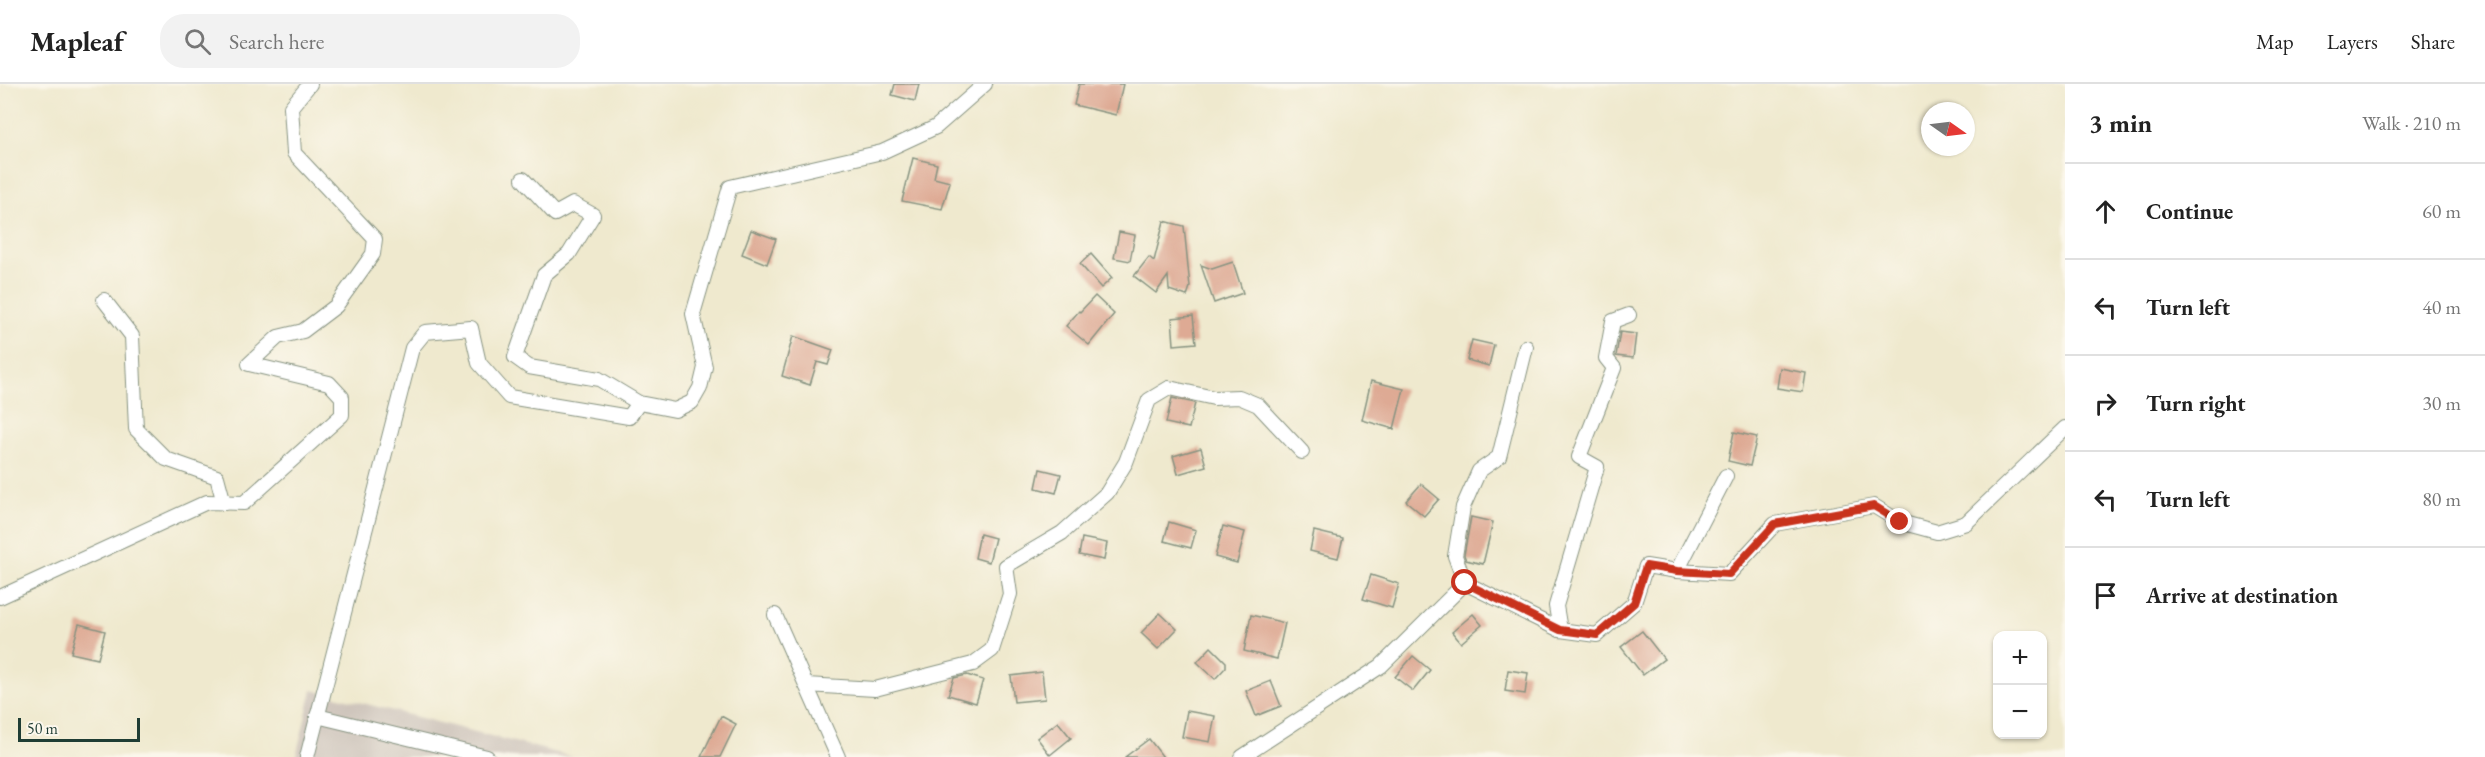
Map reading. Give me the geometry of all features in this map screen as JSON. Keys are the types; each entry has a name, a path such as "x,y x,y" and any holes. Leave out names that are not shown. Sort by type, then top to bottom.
{"street":[{"path":"0,597 207,502 244,503 342,415 342,397 329,383 249,364 278,337 303,331 336,306 373,254 375,239 294,153 291,107 310,84"},
{"path":"524,179 555,214 573,204 593,215 569,254 544,275 515,357 529,367 599,379 639,403 675,410 692,402 700,388 705,367 693,314 730,187 882,152 936,127 985,84"},
{"path":"104,300 132,336 136,429 166,459 217,477 224,503"},
{"path":"1560,630 1556,606 1597,466 1579,457 1614,368 1606,358 1613,321 1629,315"},
{"path":"307,757 412,348 425,332 471,328 479,363 509,397 629,417 639,403"},
{"path":"1526,348 1499,457 1479,471 1463,507 1455,556 1465,583 1560,630 1597,635 1634,603 1646,566 1677,571 1729,574 1775,524 1874,506 1900,522 1937,532 1966,523 2065,428"},
{"path":"806,685 875,689 974,664 992,650 1010,594 1006,566 1062,532 1107,493 1126,462 1149,400 1169,388 1214,398 1239,397 1258,405 1302,452"},
{"path":"1677,571 1726,476"},
{"path":"1242,757 1380,666 1465,583"},
{"path":"775,615 838,757"},
{"path":"317,716 487,757"}],"shaded area":[{"path":"312,690 573,757 296,757"}],"building":[{"path":"895,84 919,84 915,101 892,95"},
{"path":"1079,84 1123,84 1116,115 1074,105"},
{"path":"913,158 937,164 934,178 950,182 942,209 902,201"},
{"path":"1164,221 1184,226 1190,287 1187,296 1169,290 1168,276 1156,293 1134,276 1149,257 1154,261"},
{"path":"751,230 776,239 767,264 742,254"},
{"path":"1119,232 1135,235 1130,261 1114,258"},
{"path":"1091,254 1112,278 1101,288 1080,264"},
{"path":"1233,262 1243,293 1214,303 1201,265 1212,269"},
{"path":"1095,296 1114,314 1089,345 1066,326"},
{"path":"1193,316 1196,343 1174,345 1172,318"},
{"path":"1620,332 1636,334 1633,358 1616,356"},
{"path":"793,336 833,350 828,365 817,362 810,385 782,376"},
{"path":"1472,340 1494,345 1489,366 1467,360"},
{"path":"1780,368 1806,373 1803,392 1777,388"},
{"path":"1371,381 1404,389 1394,429 1362,420"},
{"path":"1172,398 1195,403 1189,428 1166,423"},
{"path":"1734,432 1757,437 1750,466 1728,461"},
{"path":"1201,448 1206,466 1178,474 1173,456"},
{"path":"1040,469 1061,474 1056,493 1036,488"},
{"path":"1421,484 1439,499 1424,516 1406,501"},
{"path":"1471,517 1493,522 1483,564 1466,560 1464,555"},
{"path":"1169,522 1196,530 1191,548 1164,541"},
{"path":"1223,526 1245,532 1237,563 1215,557"},
{"path":"1314,531 1343,538 1338,558 1310,551"},
{"path":"980,534 995,538 989,562 975,558"},
{"path":"1082,538 1107,543 1104,560 1079,555"},
{"path":"1371,575 1399,584 1392,608 1363,599"},
{"path":"1160,613 1177,629 1158,649 1141,633"},
{"path":"1473,614 1482,625 1461,643 1452,632"},
{"path":"1251,615 1285,623 1277,659 1244,651"},
{"path":"79,624 105,631 98,659 71,653"},
{"path":"1642,631 1664,659 1643,675 1621,647"},
{"path":"1211,647 1226,662 1226,667 1215,679 1197,662"},
{"path":"1413,656 1430,670 1413,691 1395,677"},
{"path":"1508,670 1528,673 1525,694 1505,691"},
{"path":"1042,672 1045,699 1014,702 1011,676"},
{"path":"967,675 983,680 976,703 948,695 954,678"},
{"path":"1271,681 1281,706 1256,716 1246,691"},
{"path":"1187,711 1215,716 1210,742 1182,737"},
{"path":"721,716 736,724 720,757 701,757"},
{"path":"1058,722 1071,738 1050,755 1037,738"},
{"path":"1149,739 1163,757 1125,757"}],"route":[{"path":"1465,583 1560,630 1597,635 1634,603 1646,566 1677,571 1729,574 1775,524 1874,506 1900,522"}]}
